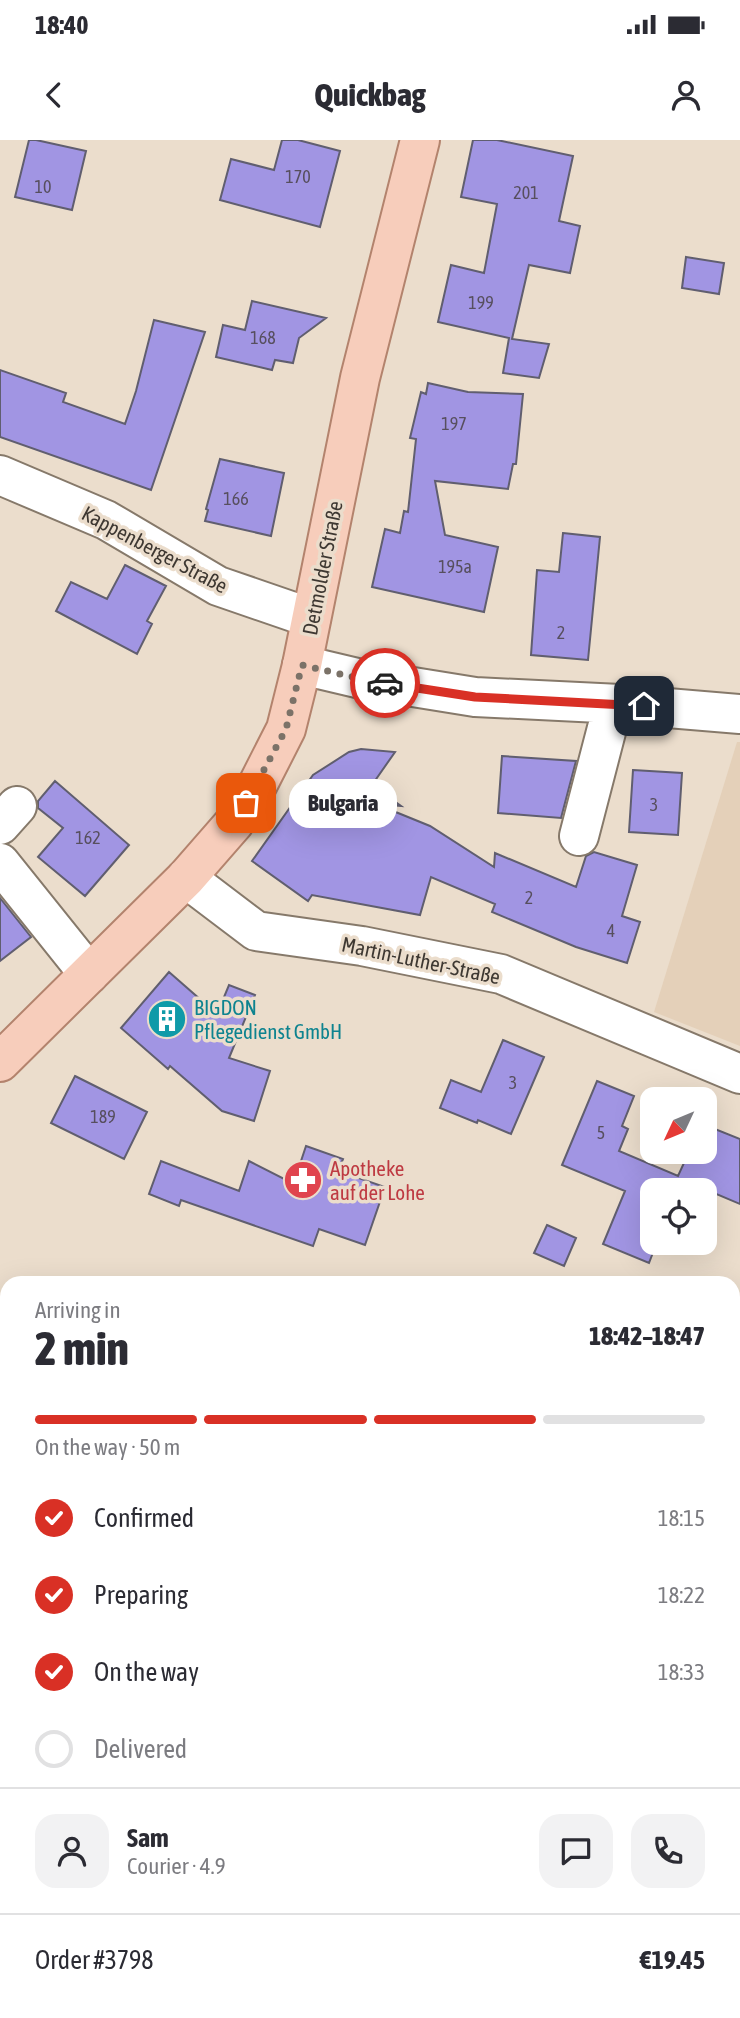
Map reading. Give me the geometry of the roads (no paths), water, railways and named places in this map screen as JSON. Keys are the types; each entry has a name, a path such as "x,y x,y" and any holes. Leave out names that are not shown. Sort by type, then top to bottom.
{"main road":[{"name":"Detmolder Straße","path":"0,1062 186,878 234,823 286,729 312,618 360,378 420,140"}],"street":[{"name":"Kappenberger Straße","path":"0,475 106,520 218,586 312,618"},
{"path":"302,665 357,678 475,697 620,704 740,714"},
{"path":"579,836 607,728 620,704"},
{"path":"0,863 89,974"},
{"name":"Martin-Luther-Straße","path":"186,878 256,931 362,946 501,974 740,1074"}],"place":[{"name":"Bulgaria","path":"246,803"},
{"name":"BIGDON Pflegedienst GmbH","path":"167,1019"},
{"name":"Apotheke auf der Lohe","path":"303,1180"}]}
